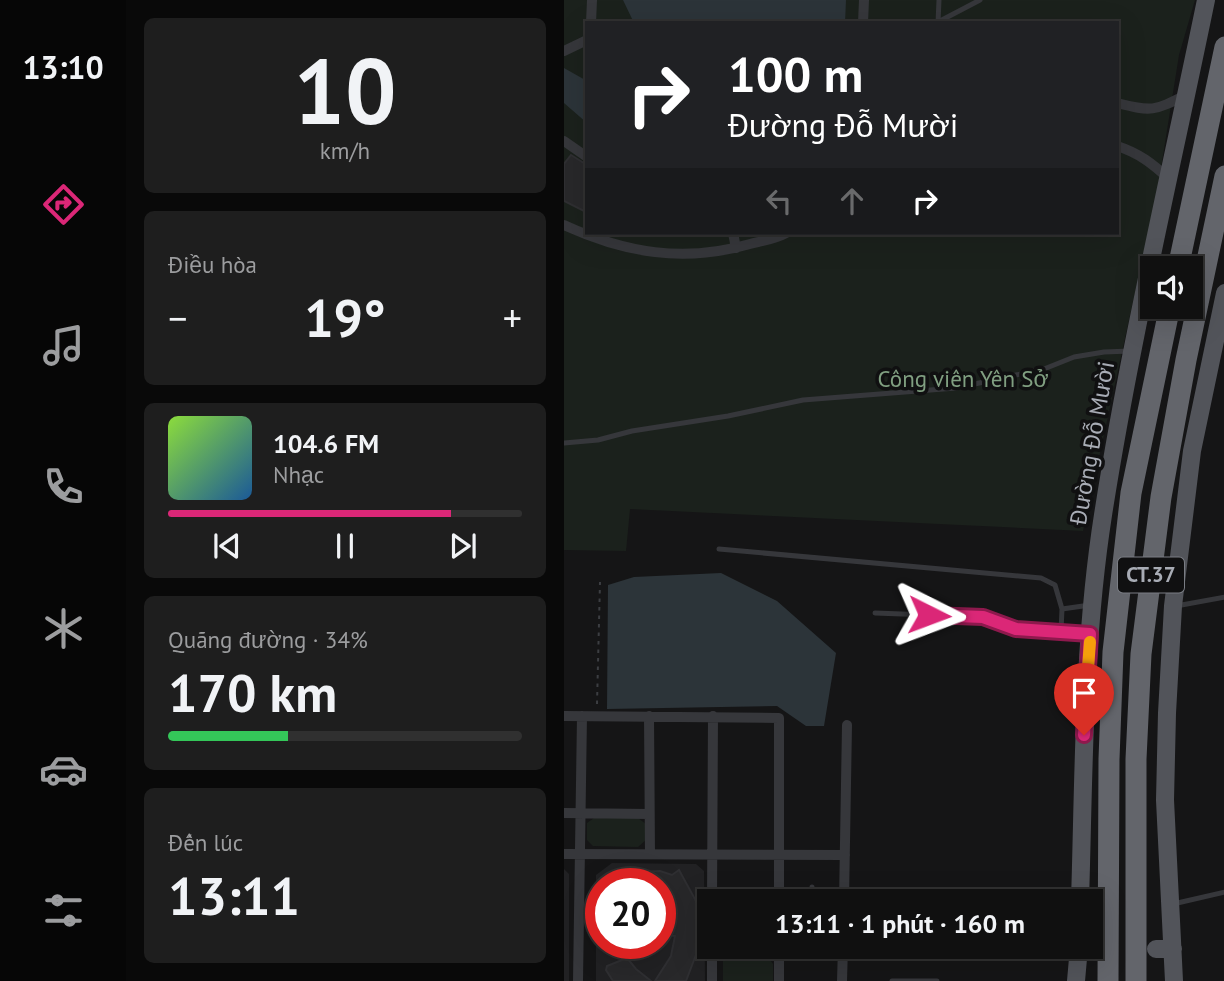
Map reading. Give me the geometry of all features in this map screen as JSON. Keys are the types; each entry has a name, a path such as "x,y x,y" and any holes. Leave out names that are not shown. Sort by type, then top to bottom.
{"highway":[{"path":"1180,256 1224,47"},
{"name":"CT.37","path":"1136,981 1136,759 1141,654 1161,496 1224,176"},
{"name":"CT.37","path":"1108,981 1109,759 1113,652 1131,493 1167,319"}],"main road":[{"name":"Đường Đỗ Mười","path":"1080,889 1085,706 1103,516 1133,351 1206,0"},
{"path":"1174,981 1165,949 1170,904 1165,800 1173,606 1192,451 1216,357 1224,293"},
{"path":"1076,981 1078,959"}],"street":[{"path":"591,21 592,0"},
{"path":"863,21 864,0"},
{"path":"564,51 585,41"},
{"path":"1119,104 1144,110 1157,109 1186,95"},
{"path":"566,147 585,156"},
{"path":"1119,147 1133,151 1149,161 1169,179"},
{"path":"564,225 585,233"},
{"path":"591,235 626,248 675,255 736,248 752,238 772,235"},
{"path":"733,235 736,248"},
{"path":"564,716 779,718 779,889"},
{"path":"578,981 582,716"},
{"path":"649,716 650,854"},
{"path":"712,889 713,716"},
{"path":"844,889 847,725"},
{"path":"564,813 649,814"},
{"path":"564,854 845,855"},
{"path":"712,959 712,981"},
{"path":"779,959 779,981"},
{"path":"842,981 843,959"}],"lane":[{"path":"938,0 938,21"},
{"path":"942,21 979,0"},
{"path":"564,443 598,440 632,431 741,414 803,400 956,388 1044,369 1073,357 1133,351"},
{"path":"719,549 1041,578 1055,585 1062,609 1062,631"},
{"path":"1173,606 1224,597"},
{"path":"1062,609 1093,605"},
{"path":"875,613 983,617 1016,629 1090,634"},
{"path":"1170,904 1224,892"},
{"path":"892,981 937,981"}],"path":[{"path":"597,716 600,582"}],"shaded area":[{"path":"623,0 846,0 845,21 633,21"},
{"path":"564,68 585,80 585,121 564,103"},
{"path":"721,573 777,601 836,653 824,726 806,726 777,706 607,709 608,585 634,577"},
{"path":"612,863 696,864 704,871 704,889 697,889 697,959 705,959 705,981 596,981 596,959 676,959 676,868 605,868"},
{"path":"564,869 569,874 569,981 564,981"}],"green space":[{"name":"Công viên Yên Sở","path":"564,0 1195,0 1179,55 1158,187 1143,256 1140,256 1140,270 1083,531 630,509 626,551 564,550"},
{"path":"594,818 638,818 646,824 646,840 638,847 593,846 587,840 587,823"},
{"path":"769,959 773,964 773,981 723,981 723,961"}],"building":[{"path":"571,155 585,164 584,211 564,201 564,164"},
{"path":"679,870 696,901 697,952 686,981 655,981 669,959 676,959 676,872"},
{"path":"628,959 651,981 613,981 606,970 607,966"}],"slow traffic":[{"path":"1086,695 1090,642"}],"route":[{"path":"929,615 983,617 1016,629 1090,634 1084,735"}]}
